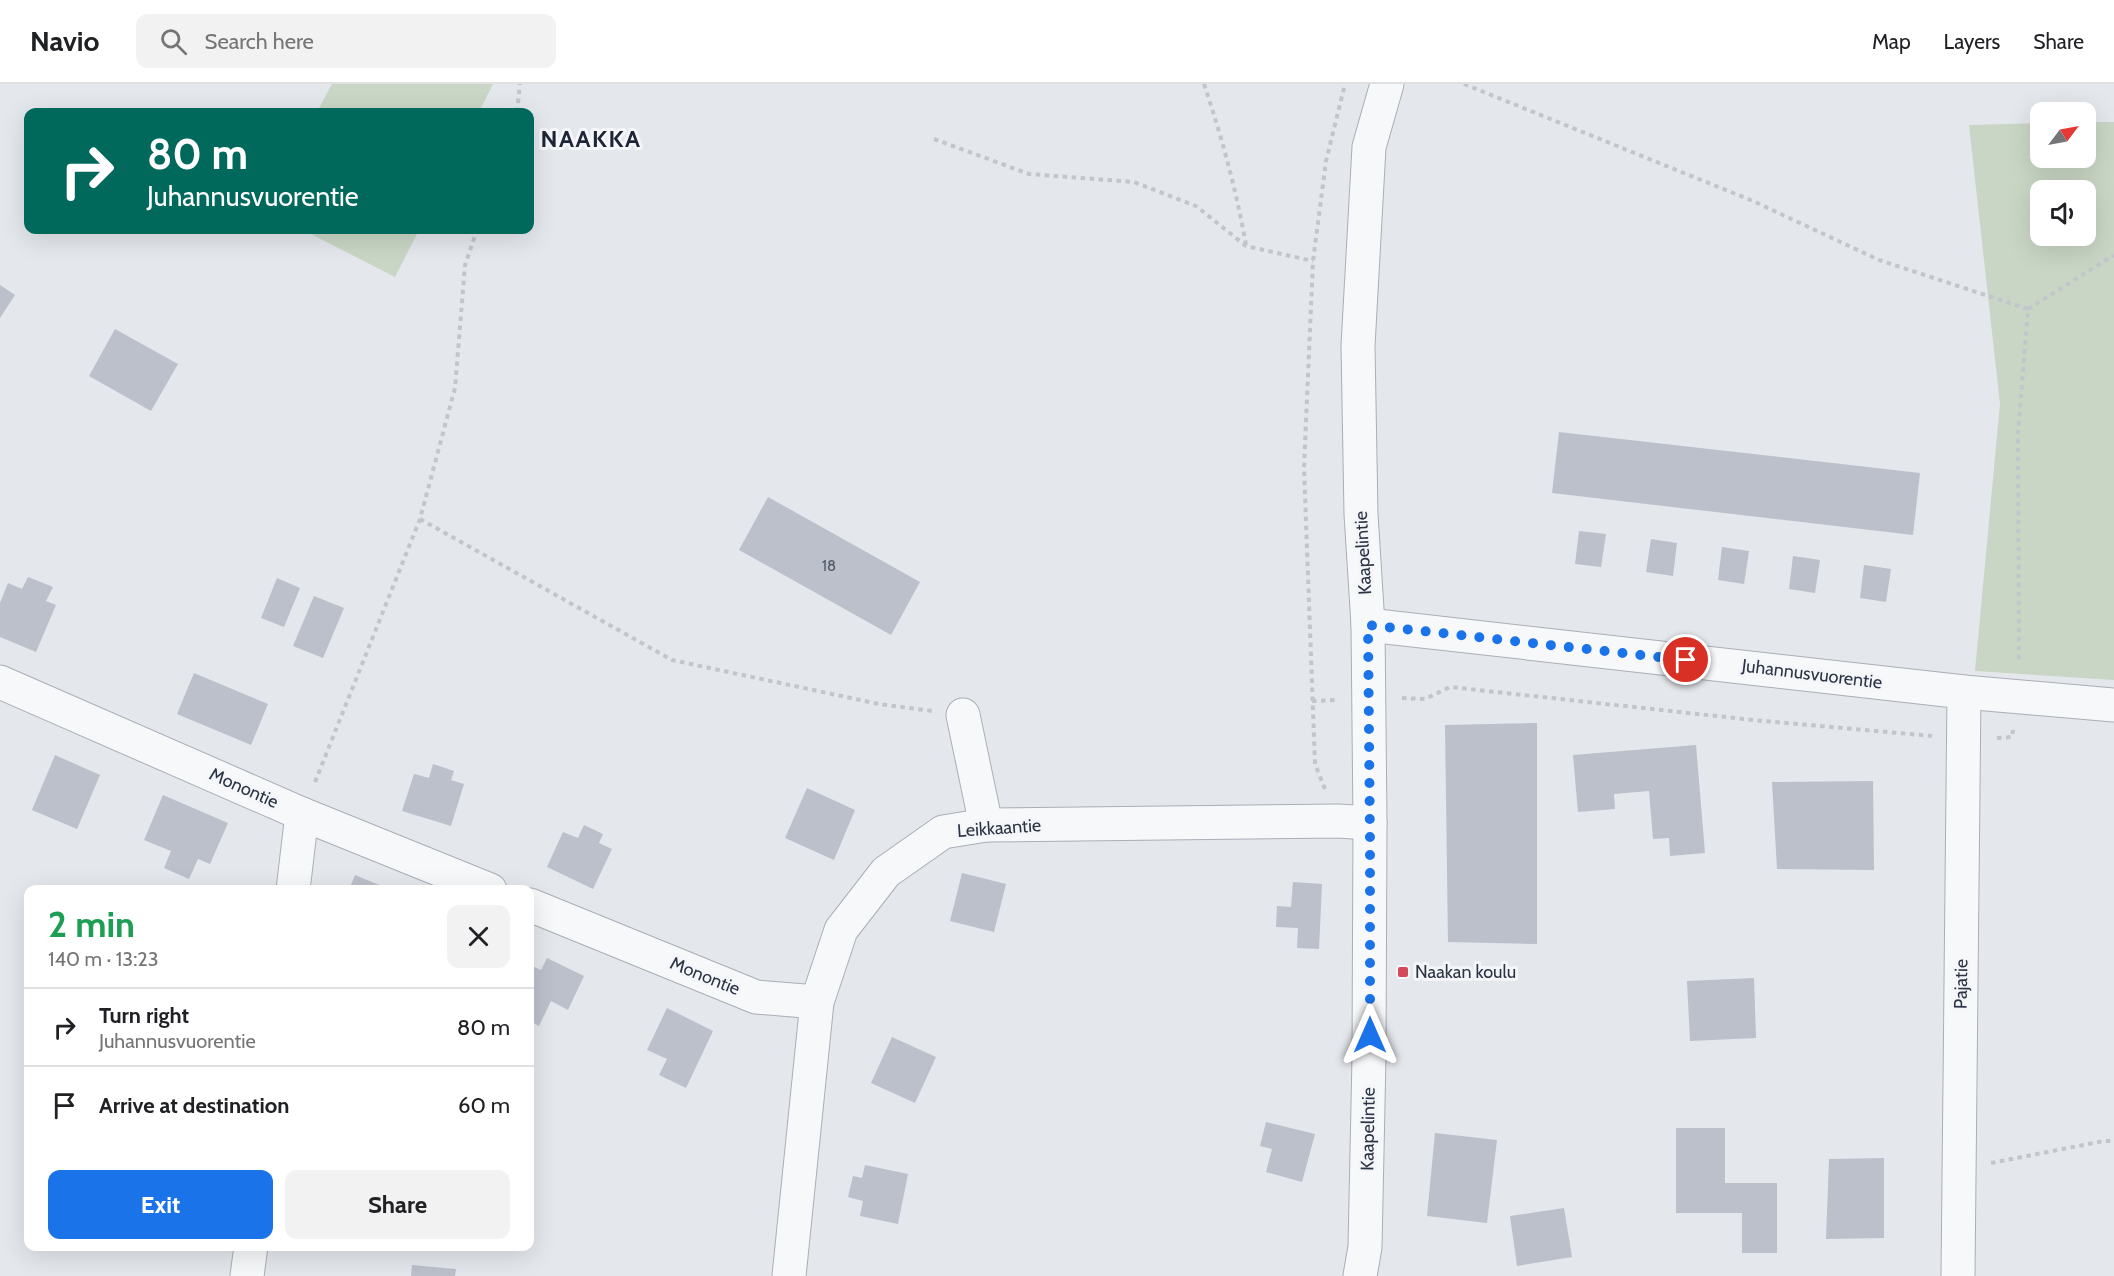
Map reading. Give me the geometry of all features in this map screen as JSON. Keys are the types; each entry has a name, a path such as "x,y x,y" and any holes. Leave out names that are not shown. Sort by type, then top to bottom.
{"street":[{"name":"Kaapelintie","path":"1360,1276 1365,1247 1369,1093 1370,823 1368,625 1361,514 1359,346 1369,147 1387,84"},
{"name":"Juhannusvuorentie","path":"1368,625 1964,692 2114,705"},
{"name":"Monontie","path":"0,682 302,814 478,885"},
{"name":"Pajatie","path":"1958,1276 1964,692"},
{"path":"963,715 986,825"},
{"path":"294,885 302,814"},
{"name":"Leikkaantie","path":"789,1276 817,1002 841,930 886,872 943,832 986,825 1338,821 1370,823"},
{"name":"Monontie","path":"534,907 756,997 817,1002"},
{"path":"247,1276 250,1251"}],"path":[{"path":"517,108 520,84"},
{"path":"1203,84 1224,144 1236,190 1246,246"},
{"path":"1338,821 1315,764 1304,468 1313,261 1326,161 1345,84"},
{"path":"1464,84 1753,201 1879,260 2028,309"},
{"path":"934,139 1029,174 1134,182 1196,206 1246,246 1313,261"},
{"path":"302,814 420,519 455,388 465,265 476,234"},
{"path":"2028,309 2114,255"},
{"path":"1312,701 1369,698 1425,699 1450,687 1765,721 1964,739 2012,737 2019,697 2018,434 2028,309"},
{"path":"420,519 672,660 879,704 963,715"},
{"path":"1959,1170 2104,1141 2114,1141"}],"green space":[{"path":"332,84 493,84 481,108 319,108"},
{"path":"2096,122 2114,122 2114,680 1975,671 2000,404 1969,125 2030,123 2030,168 2096,168"},
{"path":"311,234 417,234 395,277"}],"building":[{"path":"0,285 15,295 0,318"},
{"path":"115,329 178,364 151,411 89,376"},
{"path":"1559,432 1920,473 1913,535 1552,493"},
{"path":"768,497 920,582 891,635 739,550"},
{"path":"1579,531 1606,534 1601,567 1575,564"},
{"path":"1651,539 1677,543 1673,576 1646,572"},
{"path":"1722,547 1749,551 1744,584 1718,580"},
{"path":"1793,556 1820,560 1815,593 1789,589"},
{"path":"1864,565 1891,569 1886,602 1860,598"},
{"path":"28,577 53,587 46,601 56,605 36,652 0,637 0,603 8,583 22,589"},
{"path":"277,578 300,588 284,627 261,618"},
{"path":"314,596 344,608 323,658 293,646"},
{"path":"194,673 268,704 251,745 177,714"},
{"path":"1537,723 1537,944 1448,942 1445,725"},
{"path":"1696,745 1705,853 1670,856 1669,838 1653,839 1649,791 1614,794 1615,809 1578,812 1573,755"},
{"path":"55,755 100,775 77,829 32,810"},
{"path":"433,764 454,771 451,780 464,784 451,826 402,811 414,774 429,778"},
{"path":"1873,781 1874,870 1777,869 1772,782"},
{"path":"807,788 855,810 834,860 785,838"},
{"path":"163,795 228,823 210,864 198,859 189,879 164,868 171,851 144,840"},
{"path":"584,825 603,834 599,843 612,849 593,889 547,867 563,832 578,838"},
{"path":"962,873 1006,884 994,932 950,921"},
{"path":"355,875 379,885 351,885"},
{"path":"1293,882 1322,884 1319,949 1297,948 1298,928 1276,927 1277,906 1291,907"},
{"path":"547,958 584,976 568,1010 551,1001 539,1026 534,1023 534,967 541,970"},
{"path":"1754,978 1756,1038 1690,1041 1687,981"},
{"path":"667,1008 713,1031 686,1088 659,1075 667,1059 647,1050"},
{"path":"892,1037 936,1057 915,1103 871,1083"},
{"path":"1266,1122 1315,1134 1302,1182 1266,1172 1272,1149 1260,1146"},
{"path":"1676,1128 1725,1128 1725,1183 1777,1183 1777,1253 1742,1253 1742,1213 1676,1213"},
{"path":"1435,1133 1497,1140 1487,1223 1427,1216"},
{"path":"1884,1158 1884,1238 1826,1239 1829,1159"},
{"path":"865,1165 908,1174 898,1224 860,1216 863,1201 848,1197 853,1176 862,1178"},
{"path":"1564,1208 1572,1257 1517,1266 1510,1216"},
{"path":"412,1265 456,1269 455,1276 411,1276"}],"place":[{"name":"Naakan koulu","path":"1403,972"}],"district":[{"name":"NAAKKA","path":"591,138"}],"route":[{"path":"1370,1035 1368,625 1686,660"}]}
